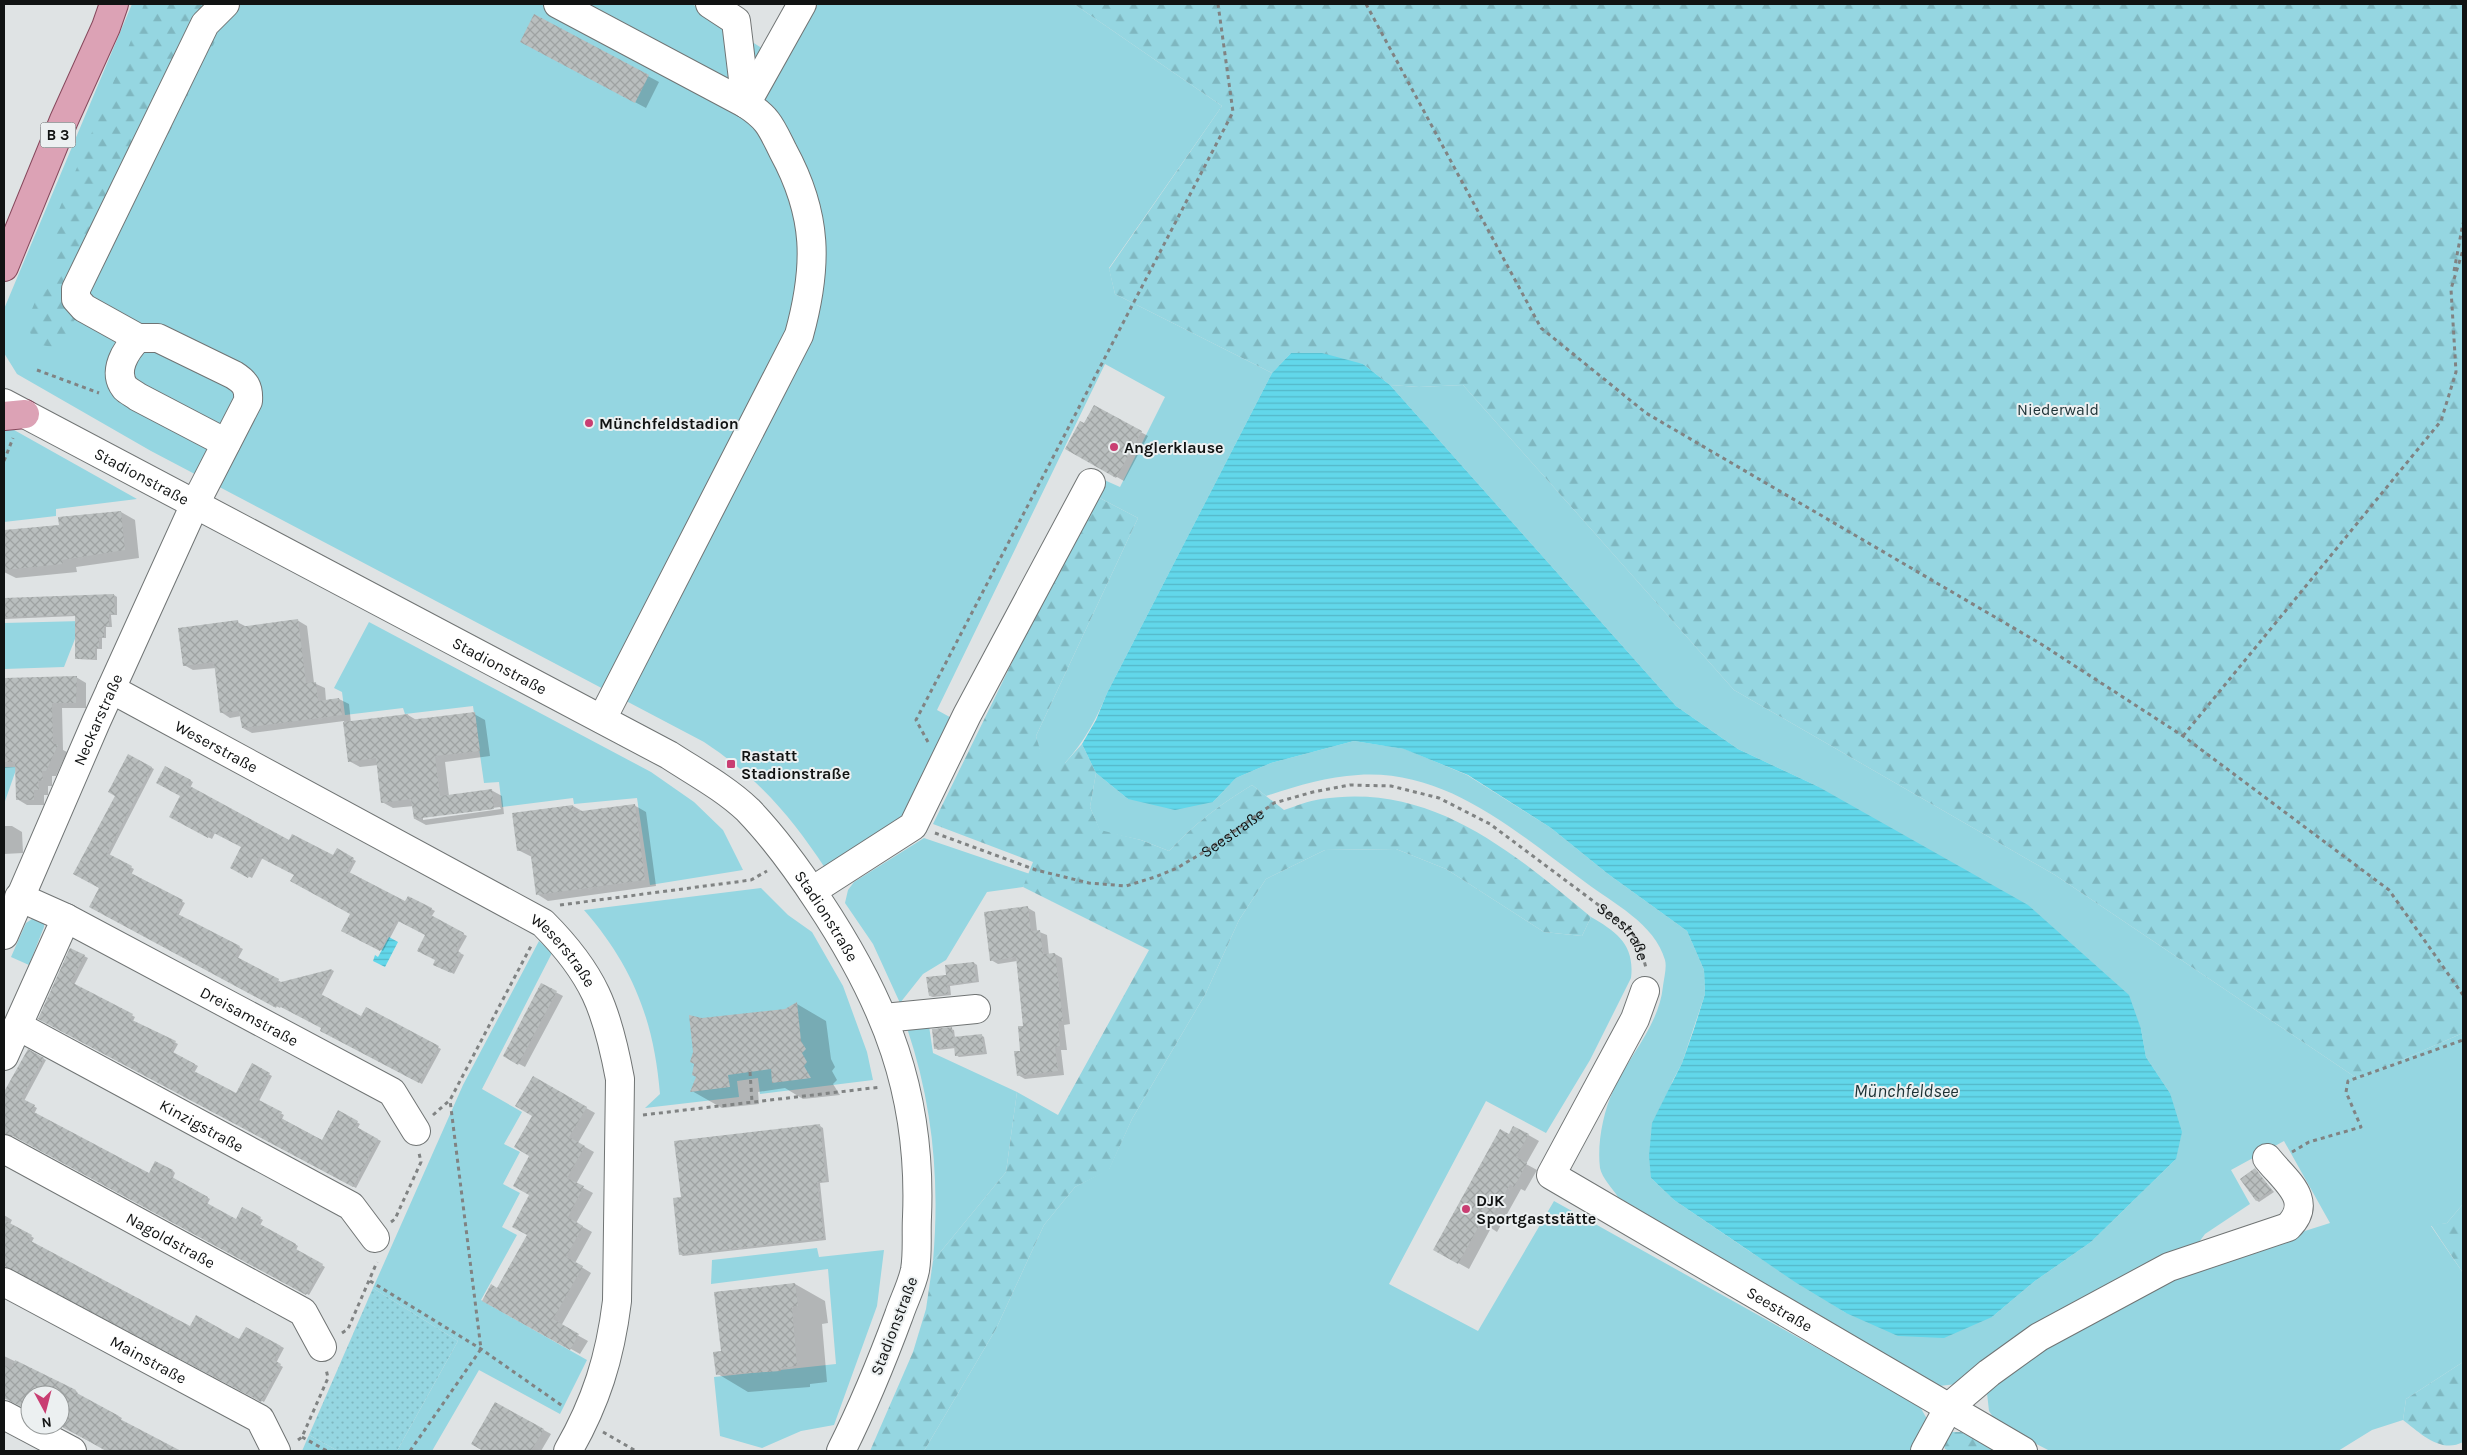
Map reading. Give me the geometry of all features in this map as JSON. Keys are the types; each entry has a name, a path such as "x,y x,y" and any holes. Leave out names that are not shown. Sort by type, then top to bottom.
{"main road":[{"name":"B 3","path":"4,266 64,120 106,27 114,4"}],"street":[{"path":"225,4 205,24 76,289 76,299 84,308 138,338 130,346 120,365 120,376 125,388 138,397 226,443"},
{"path":"558,4 746,104 764,116 793,168 810,216 812,258 809,299 799,335 602,719"},
{"path":"710,4 736,21 746,104"},
{"path":"746,104 802,4"},
{"name":"Neckarstraße","path":"4,935 111,689 195,504 248,401 248,390 245,382 234,374 158,338 138,338"},
{"name":"Stadionstraße","path":"4,384 11,411 195,504 669,755 727,793 748,810 788,858 812,891 859,967 884,1018 906,1084 914,1129 918,1197 915,1269 883,1358 841,1451"},
{"path":"812,891 913,826 967,715 1091,483"},
{"name":"Weserstraße","path":"111,689 543,923 569,949 583,969 604,1011 614,1045 620,1079 616,1301 612,1338 602,1381 585,1422 568,1451"},
{"name":"Dreisamstraße","path":"19,897 66,918 392,1092 416,1131"},
{"path":"4,1056 66,918"},
{"name":"Seestraße","path":"1645,991 1635,1019 1551,1175 2023,1451"},
{"path":"884,1018 976,1009"},
{"name":"Kinzigstraße","path":"18,1026 351,1206 375,1238"},
{"name":"Nagoldstraße","path":"4,1149 303,1312 322,1347"},
{"path":"1925,1451 1949,1407 1989,1372 2040,1337 2169,1267 2288,1227 2298,1217 2300,1205 2294,1189 2271,1162"},
{"name":"Mainstraße","path":"4,1282 260,1419 286,1446"},
{"path":"4,1415 72,1451"}],"path":[{"path":"942,769 916,720 1233,112 1218,4"},
{"path":"1366,4 1541,328 1646,413 2041,644 2183,736 2389,890 2463,995"},
{"path":"2183,736 2441,421 2456,372 2451,289 2463,223"},
{"path":"2451,289 2463,250"},
{"name":"Seestraße","path":"913,826 1036,870 1089,883 1126,886 1177,868 1209,849 1274,803 1313,792 1350,785 1391,786 1439,798 1490,824 1609,911 1628,927 1640,945 1646,966 1645,991"},
{"path":"286,1446 302,1437 328,1378 322,1347 348,1329 378,1263 375,1238 395,1219 421,1162 416,1131 450,1100 543,923 558,905 751,880 788,858"},
{"path":"2271,1162 2309,1142 2361,1127 2346,1092 2348,1081 2463,1040"},
{"path":"750,1072 752,1102"},
{"path":"620,1118 906,1084"},
{"path":"410,1451 481,1349 450,1100"},
{"path":"370,1281 481,1349 585,1422 636,1451"},
{"path":"302,1437 327,1451"}],"green space":[{"name":"Münchfeldstadion","path":"132,4 692,4 779,59 818,4 1074,4 1222,106 1109,268 1115,294 1272,373 1094,721 1072,755 1065,763 1043,763 1036,736 1138,518 1094,495 1102,479 1120,487 1165,397 1105,364 937,710 957,721 903,826 825,868 799,831 772,799 740,769 704,742 151,451 17,374 4,353 4,309"},
{"path":"144,4 234,4 66,337 53,347 35,344 26,323 35,302 48,288 55,269 52,249 58,212 133,36"},
{"name":"Niederwald","path":"1074,4 2463,4 2463,1033 2358,1079 2055,875 1734,690 1463,385 1419,387 1390,385 1363,364 1291,353 1272,373 1115,294 1109,269 1222,106"},
{"path":"1390,385 1419,387 1463,385 1734,690 2055,875 2358,1079 2463,1033 2463,1204 2447,1223 2431,1226 2463,1273 2463,1362 2406,1399 2403,1420 2372,1430 2338,1451 2050,1451 1998,1424 1989,1411 1987,1393 2018,1360 2174,1273 2330,1223 2284,1141 2231,1170 2250,1204 2205,1234 2196,1246 1957,1384 1939,1386 1920,1378 1618,1197 1605,1179 1600,1168 1599,1149 1602,1129 1606,1109 1613,1091 1656,1014 1666,969 1665,960 1660,947 1652,936 1632,915 1507,825 1451,793 1422,782 1391,776 1358,775 1311,782 1266,796 1252,785 1208,815 1169,851 1141,840 1100,831 1090,807 1096,773 1128,799 1213,802 1236,778 1271,763 1354,741 1405,749 1467,775 1551,828 1608,874 1687,931 1704,970 1705,994 1682,1063 1672,1082 1651,1178 1674,1200 1846,1313 1992,1317 2035,1281 2091,1242 2176,1159 2170,1093 2146,1057 2141,1029 1817,786 1738,749 1676,706"},
{"path":"4,426 137,499 56,509 56,516 4,522"},
{"path":"1094,495 1138,518 1036,736 1044,763 1065,763 1082,744 1096,773 1090,807 1100,830 1141,840 1169,851 1208,815 1252,785 1284,810 1321,799 1361,796 1399,801 1434,811 1468,827 1500,846 1531,868 1591,917 1582,936 1544,932 1446,869 1396,849 1325,850 1266,879 1239,920 1206,993 1132,1119 1109,1170 1075,1187 1044,1225 996,1329 924,1451 870,1451 913,1352 926,1309 933,1261 1006,1172 1017,1092 1058,1115 1149,950 1023,887 1033,862 933,824"},
{"path":"82,621 64,667 4,669 4,623"},
{"path":"369,622 651,772 694,802 723,830 743,870 650,885 637,798 574,804 573,798 502,807 499,782 484,783 473,706 405,714 403,708 345,715 342,692 334,688"},
{"path":"4,767 17,767 4,804"},
{"path":"924,838 1030,874 1023,887 987,892 946,960 923,974 900,1003 873,944 845,903 848,890 854,882"},
{"path":"1396,849 1446,869 1544,932 1582,936 1591,917 1616,934 1627,948 1630,957 1631,978 1590,1060 1546,1133 1486,1101 1389,1284 1478,1331 1554,1201 1919,1405 1927,1419 1913,1451 924,1451 996,1329 1044,1225 1075,1187 1109,1169 1132,1119 1206,993 1239,920 1266,879 1325,850"},
{"path":"761,888 788,915 812,932 843,986 867,1052 873,1080 760,1094 758,1078 737,1081 739,1097 645,1108 660,1094 657,1067 646,1018 628,974 616,952 584,910"},
{"path":"35,917 44,923 44,927 29,965 11,957 26,923"},
{"path":"539,941 552,953 482,1089 522,1112 504,1144 520,1152 503,1184 520,1193 502,1227 517,1235 481,1300 587,1360 560,1414 479,1370 432,1451 397,1451 458,1341 373,1288 463,1085"},
{"path":"929,1026 933,1053 1017,1092 1006,1172 933,1261 936,1202 932,1143 923,1086 907,1028"},
{"path":"2463,1204 2463,1273 2431,1225 2447,1223"},
{"path":"817,1248 819,1257 884,1250 877,1306 834,1425 801,1431 762,1448 720,1436 714,1377 836,1364 828,1269 711,1284 712,1260"},
{"path":"373,1288 458,1341 397,1451 338,1451 309,1435"},
{"path":"2463,1362 2463,1442 2455,1445 2439,1444 2424,1436 2403,1420 2406,1399"},
{"path":"1948,1432 1961,1432 1997,1451 1949,1451 1945,1449 1941,1439"},
{"path":"309,1435 338,1451 302,1451"}],"water":[{"name":"Münchfeldsee","path":"1291,353 1322,353 1363,364 1390,385 1676,706 1738,749 1817,786 2028,905 2129,995 2141,1029 2146,1057 2170,1093 2182,1132 2176,1159 2091,1242 2035,1281 1992,1317 1944,1338 1898,1336 1846,1313 1795,1282 1674,1200 1651,1178 1649,1156 1652,1123 1682,1063 1694,1029 1705,994 1704,970 1687,931 1608,874 1551,828 1468,775 1404,749 1354,741 1271,763 1236,778 1213,802 1175,810 1128,799 1096,773 1082,744 1096,720 1107,693 1272,373"},
{"path":"389,937 398,942 385,967 373,961 375,955 378,957"}],"building":[{"path":"534,14 649,75 635,103 520,42"},
{"path":"1094,405 1142,431 1116,478 1065,449 1080,421 1084,423"},
{"path":"121,511 125,550 62,560 63,564 4,570 4,530 59,525 58,517"},
{"path":"114,594 115,614 109,614 109,626 104,626 104,637 99,637 99,648 95,648 95,659 75,659 75,615 4,617 4,598"},
{"path":"298,619 306,683 316,682 318,701 339,698 342,715 242,728 239,711 220,713 214,662 183,666 178,628 238,620 239,627"},
{"path":"77,676 76,703 52,703 53,743 58,745 46,771 42,771 43,780 38,781 39,790 34,790 34,800 16,800 15,762 4,762 4,678"},
{"path":"475,712 480,751 435,756 440,796 492,789 494,809 414,819 411,799 381,803 376,758 348,762 343,722 408,714 409,720"},
{"path":"128,754 152,767 107,853 132,866 129,872 183,900 176,913 240,946 235,956 279,979 277,983 332,969 319,993 361,1016 366,1007 439,1046 419,1083 320,1031 321,1028 277,1005 276,1008 89,907 99,888 73,874 115,796 108,792"},
{"path":"165,766 191,780 188,785 289,840 292,834 333,855 337,848 354,858 347,871 405,901 408,896 432,908 429,914 464,933 456,950 461,953 451,973 433,965 435,960 417,951 425,935 396,920 380,951 341,931 350,914 290,881 294,875 259,857 248,878 230,868 241,847 212,832 208,838 169,817 180,796 156,783"},
{"path":"635,804 645,880 536,895 530,849 517,851 512,813 573,805 574,812"},
{"path":"1028,906 1031,931 1040,930 1043,954 1055,953 1063,1021 1058,1022 1060,1046 1055,1047 1058,1071 1017,1076 1014,1051 1020,1051 1018,1026 1023,1026 1016,957 990,961 984,912"},
{"path":"70,948 85,955 71,982 133,1014 130,1019 176,1041 171,1051 195,1064 192,1070 236,1093 252,1063 270,1073 257,1099 282,1112 279,1117 322,1140 338,1110 358,1121 355,1126 378,1139 353,1187 38,1019"},
{"path":"974,962 976,981 947,985 948,994 929,996 926,977 946,975 945,965"},
{"path":"541,983 557,991 518,1065 503,1056"},
{"path":"797,1002 801,1041 806,1049 802,1053 807,1062 804,1066 811,1078 772,1083 771,1069 728,1075 730,1087 690,1092 696,1077 692,1075 694,1064 690,1062 693,1052 689,1015 702,1018 785,1009"},
{"path":"952,1027 953,1037 982,1034 984,1052 955,1056 954,1046 934,1049 932,1029"},
{"path":"28,1049 44,1058 21,1098 35,1105 32,1111 149,1173 155,1161 173,1170 170,1176 208,1197 205,1202 236,1219 242,1207 261,1217 258,1223 296,1244 294,1248 323,1264 306,1295 11,1135 4,1133 4,1089"},
{"path":"533,1076 587,1107 569,1137 585,1146 567,1178 584,1186 568,1217 583,1226 566,1257 583,1266 553,1319 579,1334 570,1350 482,1301 491,1284 497,1288 527,1235 512,1227 529,1195 513,1186 529,1156 514,1147 532,1116 515,1106"},
{"path":"820,1124 826,1181 817,1182 824,1238 679,1255 673,1198 681,1197 674,1141"},
{"path":"1513,1126 1529,1134 1516,1157 1527,1163 1514,1187 1510,1184 1486,1227 1480,1224 1458,1264 1433,1250 1500,1129 1509,1134"},
{"path":"2255,1168 2272,1190 2256,1201 2240,1179"},
{"path":"4,1220 32,1235 29,1240 190,1326 196,1315 239,1339 246,1327 281,1346 274,1360 281,1364 261,1402 4,1266"},
{"path":"795,1283 798,1306 792,1307 797,1366 780,1368 781,1371 716,1375 713,1352 721,1351 714,1292"},
{"path":"15,1360 66,1385 20,1385 20,1406 4,1398 4,1365 11,1369"},
{"path":"70,1387 76,1390 75,1392 119,1416 118,1418 181,1451 106,1451 70,1431"},
{"path":"495,1402 544,1429 531,1451 483,1451 471,1444"}],"place":[{"name":"Münchfeldstadion","path":"589,423"},
{"name":"Anglerklause","path":"1114,447"},
{"name":"Rastatt Stadionstraße","path":"731,764"},
{"name":"DJK Sportgaststätte","path":"1466,1209"}]}
